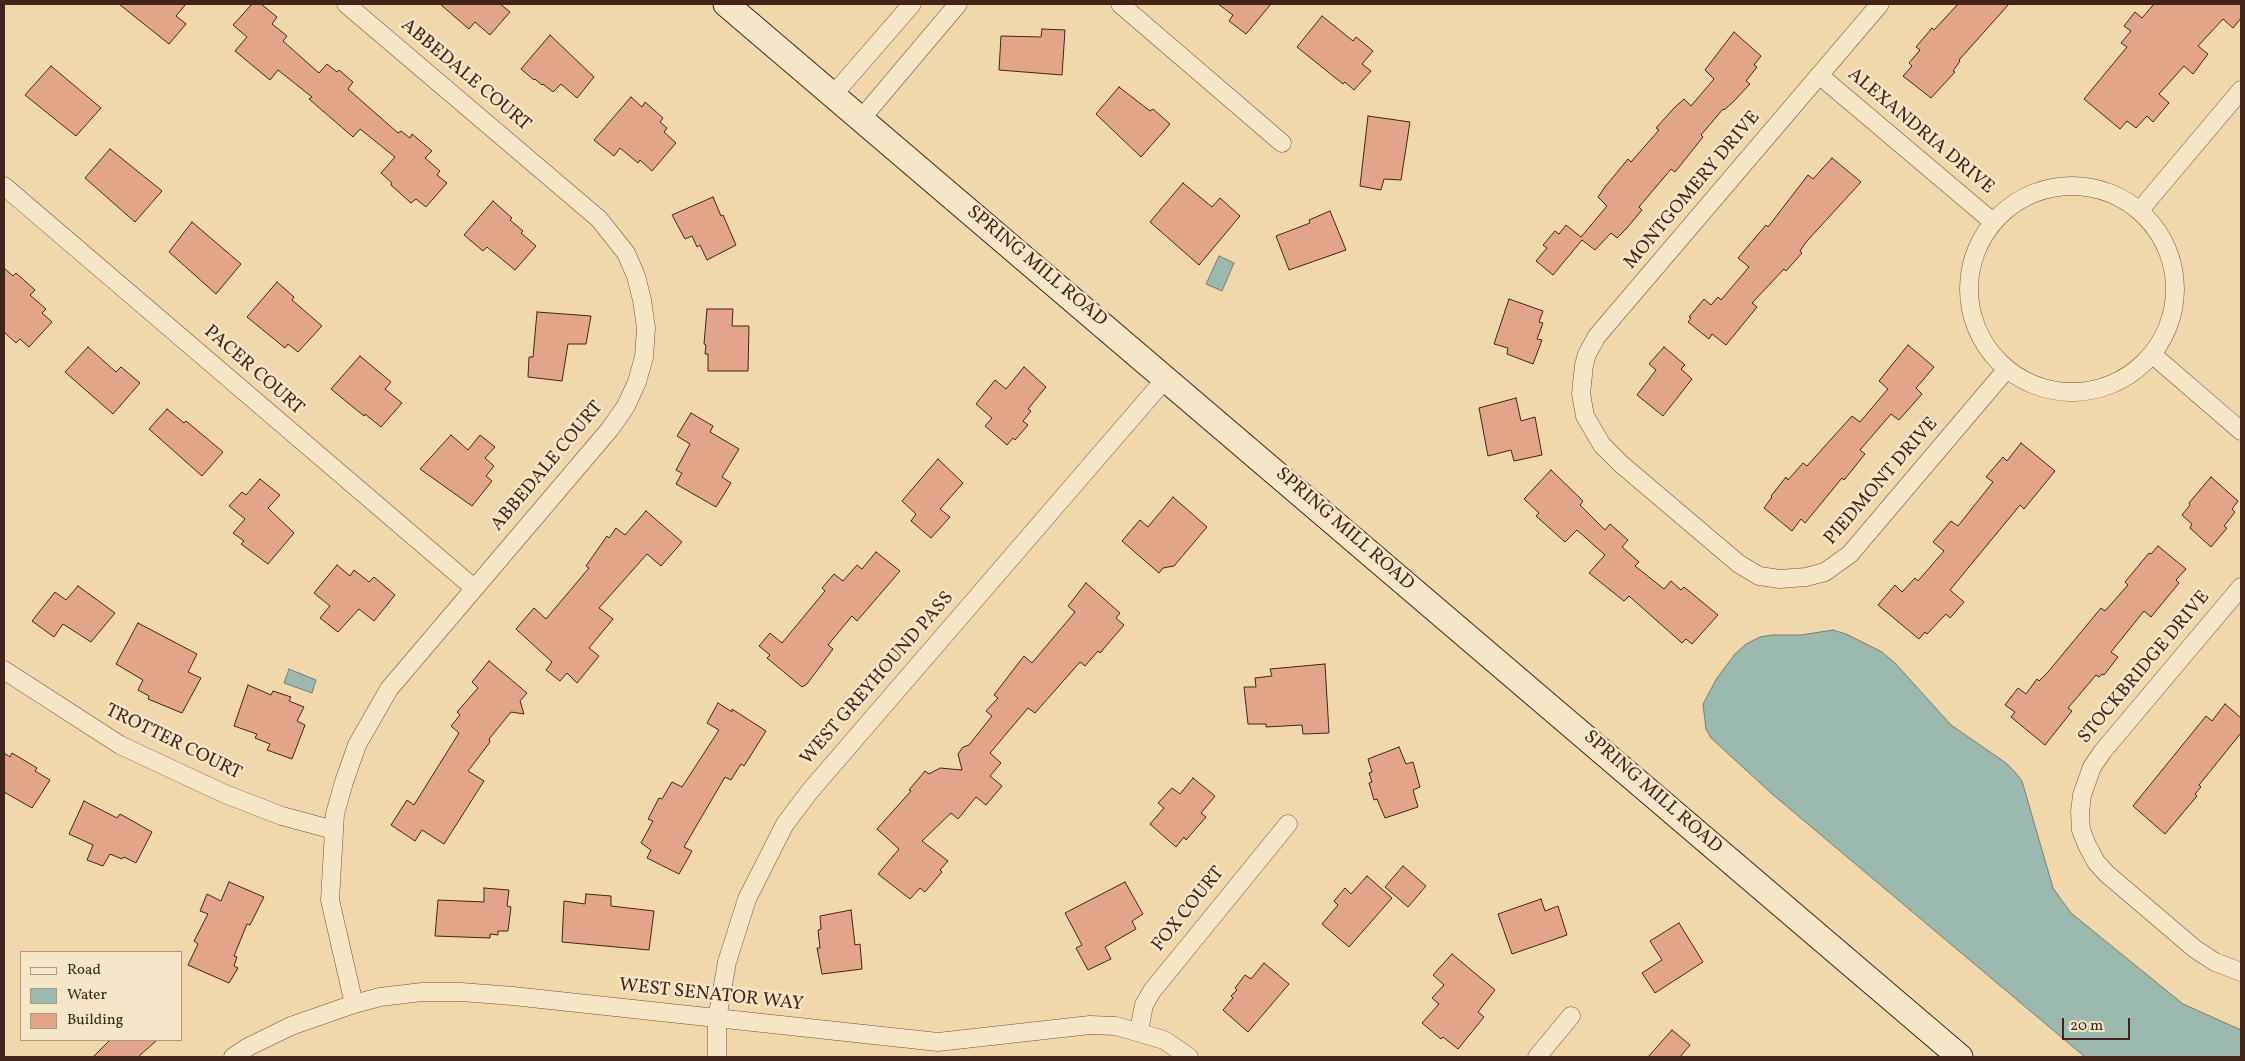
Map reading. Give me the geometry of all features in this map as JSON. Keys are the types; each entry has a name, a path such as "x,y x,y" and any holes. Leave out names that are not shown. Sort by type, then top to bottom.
{"street":[{"name":"ABBEDALE COURT","path":"346,4 599,219 626,253 636,276 646,328 644,357 637,382 626,406 610,429 389,689 375,711 358,745 344,782 335,814 330,900 354,1004"},
{"name":"SPRING MILL ROAD","path":"726,4 1960,1057"},
{"path":"833,95 912,4"},
{"path":"861,119 958,4"},
{"path":"1120,4 1282,143"},
{"name":"MONTGOMERY DRIVE","path":"1587,422 1581,394 1584,365 1587,354 1597,336 1880,4"},
{"name":"ALEXANDRIA DRIVE","path":"1819,75 1993,222"},
{"path":"2140,210 2241,90"},
{"name":"PACER COURT","path":"4,186 474,588"},
{"name":"ALEXANDRIA DRIVE","path":"2072,186 2092,188 2118,196 2140,210 2153,223 2165,241 2174,266 2176,292 2174,314 2153,355 2131,374 2104,387 2084,391 2064,391 2045,388 2024,380 2006,370 1991,355 1978,334 1972,315 1969,287 1974,257 1981,240 1993,222 2011,206 2030,195 2053,188 2072,186"},
{"path":"2153,355 2241,431"},
{"name":"PIEDMONT DRIVE","path":"1587,422 1602,445 1621,464 1739,564 1759,576 1780,580 1806,577 1825,572 1850,554 2006,370"},
{"name":"WEST GREYHOUND PASS","path":"717,1057 717,1019 727,962 747,899 785,824 816,784 1166,378"},
{"name":"STOCKBRIDGE DRIVE","path":"2241,586 2103,751 2092,767 2082,795 2080,812 2082,830 2087,845 2096,862 2106,874 2195,949 2215,962 2241,972"},
{"name":"TROTTER COURT","path":"4,670 120,745 282,816 334,830"},
{"name":"FOX COURT","path":"1139,1031 1144,1005 1152,990 1288,824"},
{"name":"WEST SENATOR WAY","path":"233,1057 248,1047 291,1026 354,1004 389,996 422,992 461,992 938,1042 1090,1025 1116,1026 1139,1031 1164,1040 1189,1057"},
{"path":"1537,1057 1571,1016"}],"water":[{"path":"1219,256 1234,263 1222,291 1206,284"},
{"path":"1833,630 1846,634 1882,652 1895,663 1951,725 2006,763 2015,772 2022,781 2053,888 2071,913 2183,1004 2241,1030 2241,1057 2085,1057 1771,793 1711,738 1706,729 1703,704 1717,678 1735,654 1746,644 1760,637 1772,635 1801,635"},
{"path":"289,669 316,680 312,693 284,683"}],"building":[{"path":"119,4 186,4 176,16 186,24 169,44"},
{"path":"252,4 261,4 277,17 272,24 287,36 283,41 319,73 327,64 337,72 339,70 353,82 348,89 398,133 401,131 410,138 412,134 432,151 425,158 440,171 437,175 447,183 426,207 416,199 411,203 381,173 395,157 360,129 353,137 309,99 312,97 278,70 270,80 235,51 247,37 233,25"},
{"path":"440,4 500,4 510,12 490,35 475,22 469,29"},
{"path":"1218,4 1271,4 1246,34 1229,21 1233,15"},
{"path":"1958,4 2009,4 1959,60 1953,71 1955,72 1931,98 1903,76 1912,66 1909,63 1920,50 1916,47 1932,28 1934,30"},
{"path":"2154,4 2241,4 2241,18 2233,28 2223,19 2198,46 2208,54 2193,74 2184,66 2159,94 2169,103 2153,122 2147,116 2136,128 2127,121 2120,129 2084,99 2127,47 2121,43 2131,31 2124,26 2135,12 2142,18"},
{"path":"1322,16 1353,41 1356,37 1373,51 1362,64 1371,71 1354,90 1345,82 1343,84 1297,47"},
{"path":"1042,29 1065,30 1062,75 999,70 1001,36 1041,37"},
{"path":"1734,32 1761,56 1754,65 1757,67 1746,81 1750,84 1733,102 1723,109 1701,135 1703,137 1675,172 1671,169 1639,207 1642,210 1617,238 1611,233 1595,250 1582,240 1553,275 1536,261 1547,248 1543,245 1555,231 1559,234 1566,225 1581,237 1607,206 1598,197 1628,159 1631,162 1659,130 1656,128 1675,107 1684,99 1691,106 1714,79 1705,70"},
{"path":"550,35 594,77 577,98 561,84 553,92 521,69"},
{"path":"51,66 101,108 76,136 25,95"},
{"path":"1119,87 1150,111 1153,109 1170,124 1141,157 1096,114"},
{"path":"631,97 642,107 645,102 663,118 660,122 667,128 664,132 676,143 652,171 640,160 638,163 620,148 614,156 594,140"},
{"path":"1368,116 1410,122 1401,180 1384,179 1381,190 1360,186"},
{"path":"110,149 162,191 135,222 85,178"},
{"path":"1832,158 1861,182 1807,241 1800,251 1802,253 1786,271 1784,269 1752,303 1757,307 1726,345 1712,334 1709,339 1688,322 1691,318 1689,317 1704,299 1711,305 1718,297 1721,300 1749,267 1738,258 1766,225 1768,227 1808,175 1813,179"},
{"path":"1183,183 1212,207 1220,198 1240,216 1199,265 1150,222"},
{"path":"713,197 736,245 707,260 700,245 697,247 692,236 685,239 672,215"},
{"path":"493,201 512,218 510,220 523,231 521,233 536,246 515,270 487,247 483,251 464,235"},
{"path":"1330,211 1346,250 1289,270 1276,236 1310,223 1309,220"},
{"path":"192,222 241,264 216,294 169,252"},
{"path":"4,268 13,276 16,273 35,290 30,295 46,309 42,313 52,322 29,347 20,339 16,343 4,332"},
{"path":"277,282 294,297 292,300 322,326 298,352 288,344 285,348 247,317"},
{"path":"1509,299 1543,311 1539,322 1543,323 1537,339 1542,340 1533,364 1507,354 1508,348 1494,344"},
{"path":"707,309 733,309 732,326 749,326 748,371 708,371 708,354 705,354 706,345 704,344"},
{"path":"537,312 591,316 586,344 568,344 562,381 528,377 529,357 533,357"},
{"path":"1908,345 1934,367 1916,388 1922,394 1899,420 1891,414 1860,450 1865,454 1844,480 1842,478 1805,523 1801,519 1792,531 1764,508 1771,496 1786,477 1788,480 1803,463 1807,466 1852,416 1860,422 1888,389 1879,381"},
{"path":"88,347 116,372 121,367 140,383 113,414 65,372"},
{"path":"1664,347 1685,365 1681,369 1692,379 1663,416 1637,395 1656,370 1649,364"},
{"path":"360,356 391,382 385,389 402,403 381,427 365,414 364,416 331,389"},
{"path":"1024,367 1046,387 1028,409 1031,411 1023,421 1028,425 1015,440 1013,438 1007,445 985,426 992,418 976,404 995,380 1006,389"},
{"path":"1516,398 1521,421 1535,417 1542,455 1514,461 1511,450 1488,456 1479,408"},
{"path":"167,409 184,423 186,421 223,452 202,476 149,429"},
{"path":"691,413 713,426 710,432 739,449 722,477 731,483 716,507 676,484 682,473 676,470 690,444 677,436"},
{"path":"451,435 468,450 480,435 495,447 485,458 494,466 486,476 492,481 472,506 420,469"},
{"path":"2021,443 2055,471 2024,509 2020,505 1950,590 1964,602 1950,618 1946,614 1927,634 1925,632 1919,639 1878,605 1895,585 1902,592 1915,578 1918,581 1944,551 1933,542 1951,521 1958,526 1993,482 1986,477 2003,457 2007,461"},
{"path":"938,459 963,483 940,509 950,517 931,538 911,521 916,514 902,501"},
{"path":"1551,470 1583,501 1580,505 1605,530 1610,524 1628,540 1622,547 1639,562 1635,566 1664,589 1671,581 1681,590 1684,587 1718,615 1692,644 1686,639 1682,643 1629,596 1624,601 1589,573 1605,555 1577,530 1565,542 1536,516 1539,513 1524,499"},
{"path":"2211,477 2238,501 2232,509 2235,512 2224,526 2227,528 2211,547 2190,528 2192,524 2182,515 2190,505 2189,503"},
{"path":"260,479 280,495 268,508 294,533 268,564 241,544 244,541 233,533 245,519 229,506 242,492 246,495"},
{"path":"1173,497 1207,527 1174,566 1163,568 1159,573 1122,541 1140,520 1148,527"},
{"path":"646,511 682,542 661,566 647,554 599,608 613,619 589,648 599,656 577,683 567,673 560,681 546,670 552,662 516,629 534,608 546,619 589,568 586,566 607,536 609,538 616,528 625,535"},
{"path":"2158,546 2186,569 2176,580 2179,583 2151,617 2144,611 2111,652 2118,657 2104,675 2102,674 2099,677 2096,675 2068,708 2072,711 2045,745 2011,717 2015,712 2005,705 2018,688 2026,694 2037,679 2039,681 2048,672 2101,608 2105,611 2128,585 2125,582 2149,553 2151,554"},
{"path":"876,552 900,571 857,621 852,616 828,645 833,649 807,684 802,687 767,658 770,655 759,646 770,633 782,643 825,591 822,588 834,574 843,581 857,565 862,569"},
{"path":"337,565 350,576 354,570 369,582 374,577 395,595 374,621 359,609 338,632 320,618 330,606 314,593"},
{"path":"1086,583 1120,613 1116,618 1124,625 1100,653 1098,651 1085,666 1080,662 1035,713 1028,708 990,753 1001,763 990,776 1002,786 986,805 976,797 958,819 951,813 922,841 948,861 940,870 942,872 925,892 920,888 910,899 878,874 899,849 877,829 911,791 909,790 925,771 929,774 940,768 962,770 958,754 963,747 969,745 992,716 986,711 998,698 994,695 1024,656 1032,663 1075,612 1068,606"},
{"path":"78,586 115,613 91,642 63,624 54,637 32,621 55,592 66,600"},
{"path":"138,623 197,654 188,672 201,678 182,713 148,699 149,696 138,690 143,680 116,664"},
{"path":"489,661 527,693 520,701 524,714 511,712 489,739 490,742 468,771 484,781 444,844 422,830 415,841 391,825 407,800 414,805 459,733 451,726 460,715 457,712 478,688 472,682"},
{"path":"1325,664 1329,733 1303,734 1302,725 1266,727 1266,724 1248,724 1244,687 1256,687 1255,678 1272,676 1270,669"},
{"path":"248,685 271,695 273,691 291,697 289,701 304,707 297,721 305,725 292,759 267,750 270,744 255,738 257,734 234,726"},
{"path":"718,703 732,712 732,709 766,731 744,766 741,764 731,780 725,777 684,847 692,851 679,874 647,858 651,850 641,843 653,821 648,819 659,798 662,799 672,782 682,787 719,730 707,723"},
{"path":"2225,704 2241,718 2241,733 2199,785 2201,787 2195,794 2197,796 2165,834 2133,806 2206,716 2212,721"},
{"path":"1399,747 1406,764 1413,762 1420,787 1413,790 1418,807 1385,818 1377,799 1374,800 1369,783 1372,782 1369,773 1372,772 1368,759"},
{"path":"4,753 10,757 12,753 37,768 35,771 50,780 32,808 4,792"},
{"path":"1193,778 1215,796 1201,813 1206,817 1186,840 1184,837 1176,847 1150,824 1164,808 1158,803 1172,788 1180,794"},
{"path":"84,801 117,818 120,814 152,832 136,863 124,857 122,859 110,854 103,866 87,860 93,845 69,834"},
{"path":"1403,866 1426,886 1408,907 1385,887"},
{"path":"1367,876 1392,898 1349,947 1322,924 1338,905 1334,901 1345,888 1351,894"},
{"path":"229,882 264,897 250,925 247,924 234,956 237,957 234,966 238,968 229,983 188,965 198,944 194,941 208,914 200,911 207,894 221,901"},
{"path":"1125,882 1143,914 1132,921 1136,929 1105,947 1111,959 1088,970 1076,948 1082,945 1065,913"},
{"path":"484,888 509,890 507,906 511,907 508,931 498,931 498,935 490,934 490,938 435,936 438,900 484,902"},
{"path":"586,894 611,896 611,906 654,911 649,950 562,942 564,901 585,904"},
{"path":"1541,899 1545,911 1558,906 1567,935 1512,954 1498,914"},
{"path":"851,910 855,945 860,944 862,969 822,974 817,948 820,948 818,930 821,929 820,916"},
{"path":"1679,923 1703,962 1655,993 1642,973 1662,960 1650,941"},
{"path":"1452,954 1495,990 1478,1012 1484,1017 1458,1049 1443,1037 1441,1039 1422,1023 1439,1004 1432,998 1444,985 1433,975"},
{"path":"1264,963 1289,984 1248,1032 1223,1010 1233,998 1231,996 1237,990 1235,988 1245,975 1251,979"},
{"path":"1672,1030 1690,1045 1680,1057 1648,1057"},
{"path":"109,1041 156,1041 138,1057 93,1057"}]}
